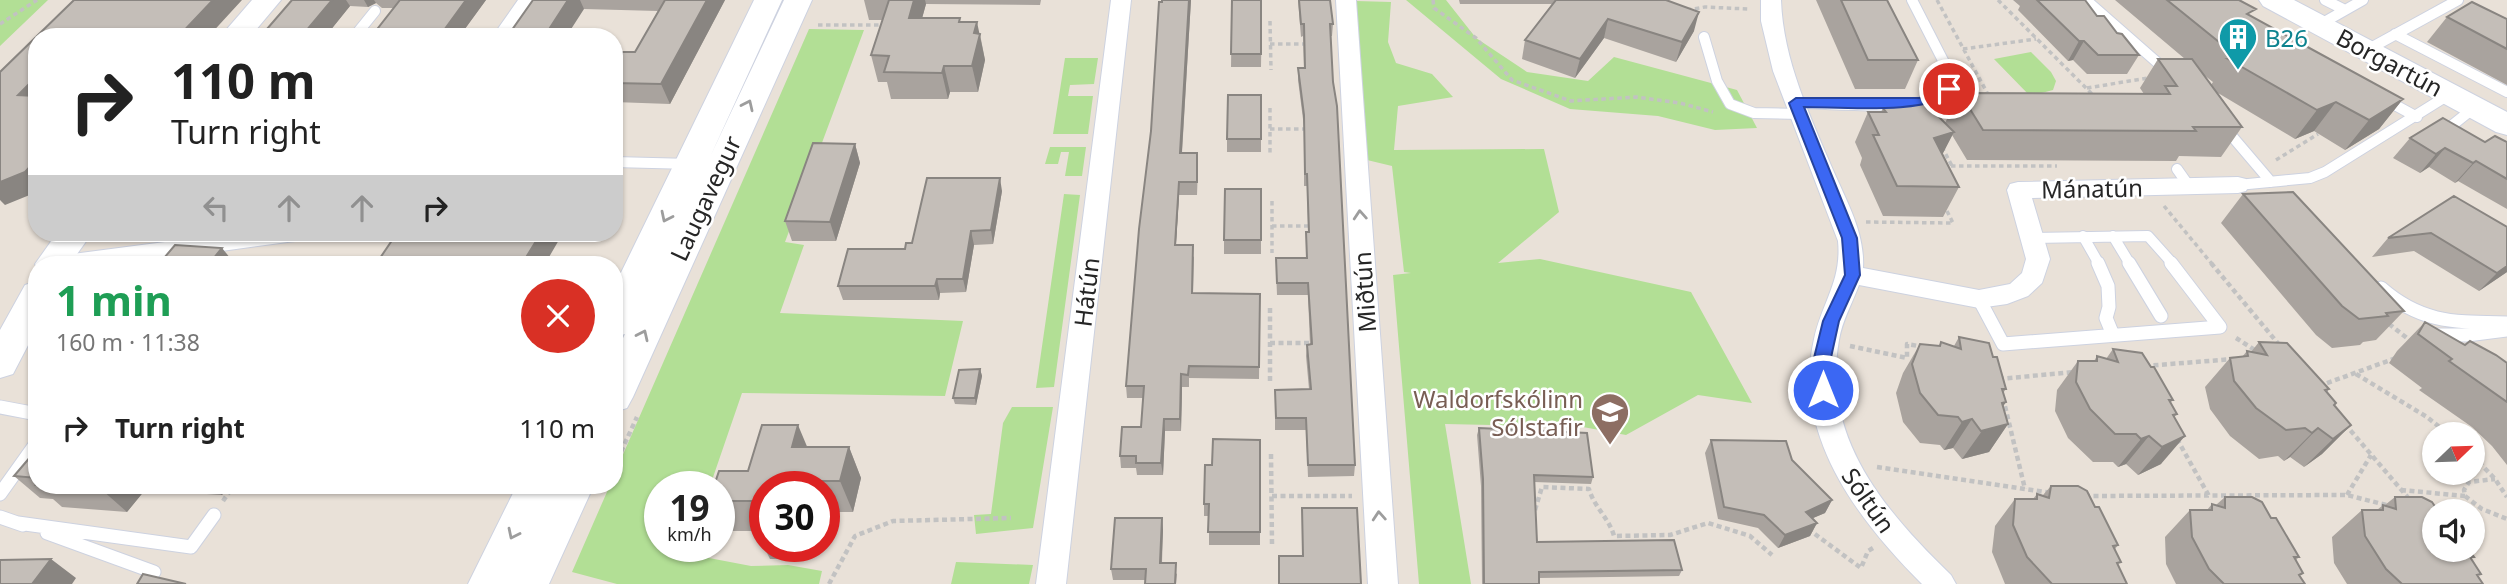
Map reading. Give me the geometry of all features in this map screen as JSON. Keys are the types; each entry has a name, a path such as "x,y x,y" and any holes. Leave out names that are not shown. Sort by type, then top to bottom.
{"main road":[{"path":"242,28 267,0"},
{"name":"Laugavegur","path":"623,305 768,0"},
{"name":"Laugavegur","path":"623,378 798,0"},
{"name":"Borgartún","path":"2273,0 2330,12 2367,50 2507,125"},
{"path":"0,364 28,310"},
{"path":"489,584 533,494"},
{"path":"528,584 570,494"}],"street":[{"path":"508,28 528,0"},
{"name":"Hátún","path":"1051,584 1121,0"},
{"name":"Miðtún","path":"1346,0 1383,584"},
{"name":"Sóltún","path":"1771,5 1774,37 1798,108 1850,238 1852,275 1831,321 1822,362 1823,390 1842,461 1867,504 1941,584"},
{"name":"Mánatún","path":"1852,275 1979,299 2007,295 2019,290 2033,277 2038,259 2018,190 2183,177 2238,185"},
{"path":"117,256 208,242"}],"lane":[{"path":"1704,37 1722,95 1729,105 1746,114 1798,108 1920,102 1944,94 1952,78 1912,0"},
{"path":"2086,0 2181,83"},
{"path":"2330,12 2363,0"},
{"path":"2367,50 2458,0"},
{"path":"2447,6 2459,12"},
{"path":"361,28 375,11"},
{"path":"2395,34 2507,92"},
{"path":"2370,91 2417,117"},
{"path":"2238,185 2310,178 2325,172 2417,117 2463,101"},
{"path":"2463,101 2450,127 2473,140"},
{"path":"2217,120 2271,182"},
{"path":"623,162 691,164"},
{"path":"2033,238 2141,235 2156,242 2220,327"},
{"path":"2083,236 2109,285 2110,308 2106,318 2113,335"},
{"path":"2113,236 2161,316"},
{"path":"2370,276 2404,308 2427,319 2507,323"},
{"path":"1979,299 2003,344 2220,327"},
{"path":"2419,331 2440,336 2507,330"},
{"path":"0,407 28,412"},
{"path":"0,494 28,455"},
{"path":"18,523 191,547 214,515"},
{"path":"0,517 105,552 154,572"}],"path":[{"path":"0,24 37,0"},
{"path":"1433,0 1434,8 1476,38 1512,80 1571,101 1636,97 1680,103 1721,115"},
{"path":"1937,0 1993,102"},
{"path":"1998,0 2095,97"},
{"path":"1682,11 1771,5"},
{"path":"1270,21 1271,70"},
{"path":"818,25 894,25"},
{"path":"1964,49 2037,39"},
{"path":"1270,44 1348,44"},
{"path":"2087,88 2171,74"},
{"path":"1920,102 1952,166"},
{"path":"1270,108 1270,153"},
{"path":"1270,129 1354,129"},
{"path":"2260,170 2318,134"},
{"path":"1272,201 1272,253"},
{"path":"2161,203 2289,357"},
{"path":"1272,226 1360,226"},
{"path":"1270,308 1270,382"},
{"path":"2220,327 2264,357 2251,358"},
{"path":"2113,335 2137,366 2239,359"},
{"path":"1826,341 1907,358 1907,344 1932,349"},
{"path":"1270,343 1318,343"},
{"path":"2323,398 2315,388 2406,355"},
{"path":"1996,370 2025,489"},
{"path":"1999,379 2082,372"},
{"path":"2356,374 2434,422"},
{"path":"2340,418 2418,509"},
{"path":"2336,429 2349,428"},
{"path":"2176,437 2209,496"},
{"path":"1271,454 1272,544"},
{"path":"2347,495 2371,454"},
{"path":"1842,461 2063,494"},
{"path":"2485,469 2507,497"},
{"path":"2465,496 2464,490 2469,482 2495,479"},
{"path":"1535,520 1534,507 1542,487 1589,489 1591,502 1613,529 1614,536 1670,535 1708,523 1750,536 1772,555"},
{"path":"2401,489 2465,496 2482,509 2507,519"},
{"path":"2076,496 2347,495 2377,501 2401,510"},
{"path":"1272,496 1377,496"},
{"path":"2239,496 2245,507"},
{"path":"829,584 855,536 893,521 1011,518"},
{"path":"1801,524 1861,568 1868,551 1896,537"}],"green space":[{"path":"0,0 48,0 0,46"},
{"path":"1406,0 1446,0 1476,38 1527,72 1588,81 1614,57 1737,90 1757,128 1715,130 1658,116 1570,109 1501,79"},
{"path":"1356,1 1391,2 1388,42 1396,63 1432,74 1453,97 1398,106 1394,150 1544,149 1559,212 1498,263 1540,259 1691,292 1752,403 1698,395 1626,435 1583,427 1445,424 1471,584 1419,584 1393,275 1411,273 1404,272 1392,166 1367,160"},
{"path":"809,29 864,30 785,242 804,245 780,313 963,321 945,396 742,393 715,471 644,471 644,562 788,565 822,571 819,584 617,584 572,572 606,494 623,494 623,454"},
{"path":"2031,52 2056,81 2053,90 2030,96 1994,59"},
{"path":"1065,58 1098,58 1094,84 1070,85 1068,96 1093,96 1088,134 1053,134"},
{"path":"1050,147 1086,147 1082,176 1065,176 1069,152 1061,152 1058,164 1045,164"},
{"path":"1064,194 1080,195 1054,387 1036,388"},
{"path":"1012,407 1053,407 1033,528 976,534 974,515 991,514 1003,423"},
{"path":"956,562 1033,565 1029,584 951,584"}],"building":[{"path":"74,0 213,0 187,28 45,28"},
{"path":"292,0 332,0 309,28 268,28"},
{"path":"400,0 466,0 446,28 378,28"},
{"path":"533,0 568,0 550,28 513,28"},
{"path":"665,0 707,0 661,84 623,83 623,52 635,52"},
{"path":"889,0 914,0 909,18 960,18 959,22 977,22 974,33 980,34 972,66 944,66 942,73 884,72 889,56 871,55"},
{"path":"1189,0 1180,153 1197,153 1197,182 1179,182 1175,245 1193,245 1192,293 1260,294 1259,367 1189,366 1188,375 1181,374 1180,419 1164,419 1161,463 1136,463 1136,456 1120,456 1122,427 1141,427 1144,386 1126,386 1139,229 1151,131 1159,2"},
{"path":"1232,0 1261,0 1261,54 1231,54"},
{"path":"1299,0 1330,0 1333,24 1330,24 1337,106 1355,465 1308,465 1306,418 1276,418 1275,390 1311,389 1307,345 1312,344 1308,283 1277,283 1276,258 1307,258 1307,174 1298,68 1305,68 1304,24 1301,24"},
{"path":"1556,0 1666,0 1699,12 1682,42 1608,19 1580,59 1525,40"},
{"path":"1841,0 1887,0 1918,60 1868,60"},
{"path":"2037,0 2085,0 2097,16 2104,16 2139,55 2098,55 2084,41 2079,41"},
{"path":"2167,0 2239,0 2256,9 2247,14 2403,99 2369,120 2336,102 2317,110 2228,59 2240,59"},
{"path":"2472,2 2507,19 2507,49 2447,17"},
{"path":"28,45 28,85 18,95 28,96 28,169 0,182 0,72"},
{"path":"2158,59 2192,59 2242,127 2193,127 2196,131 1983,130 1960,93 2170,94 2165,86 2177,86"},
{"path":"1228,95 1261,95 1261,139 1227,139"},
{"path":"1921,99 1954,132 1934,138 1959,187 1897,186 1873,135 1879,135 1868,112 1886,112 1883,108"},
{"path":"2443,118 2485,142 2495,136 2507,142 2507,179 2476,161 2473,163 2445,148 2436,154 2410,138"},
{"path":"813,143 855,144 830,222 785,221"},
{"path":"927,178 1000,178 991,230 971,231 963,279 937,279 935,286 838,286 848,249 905,249 906,243 912,243"},
{"path":"1225,189 1261,189 1261,240 1224,240"},
{"path":"2293,192 2404,311 2386,313 2388,316 2359,319 2342,306 2243,194"},
{"path":"2454,196 2507,227 2507,266 2497,273 2431,233 2388,238"},
{"path":"391,242 535,242 527,256 381,256"},
{"path":"175,245 222,248 216,256 166,256"},
{"path":"2425,322 2465,345 2470,341 2507,363 2507,402 2449,361 2452,359 2418,334"},
{"path":"1959,337 1989,343 1993,357 1997,357 2006,389 2002,389 2006,402 2002,403 2008,424 1981,431 1972,419 1962,422 1958,417 1938,415 1920,393 1912,364 1920,344 1940,346 1941,342 1961,349"},
{"path":"2259,342 2287,343 2329,389 2325,390 2351,425 2333,439 2318,428 2312,433 2305,428 2286,430 2256,408 2234,381 2230,358 2248,356 2247,351 2267,355"},
{"path":"2113,349 2142,353 2151,367 2154,367 2173,400 2169,400 2177,414 2173,415 2185,436 2162,447 2149,436 2141,439 2136,434 2115,434 2090,409 2076,382 2078,361 2097,361 2097,356 2118,362"},
{"path":"980,369 975,398 953,398 959,370"},
{"path":"762,425 798,425 792,447 849,447 840,481 840,471 749,471 749,501 735,501 735,471 748,471"},
{"path":"1479,428 1587,433 1593,477 1534,475 1537,542 1674,540 1682,570 1539,572 1539,584 1484,584 1483,479"},
{"path":"1213,439 1260,440 1260,532 1208,532 1209,504 1204,504 1205,465 1212,465"},
{"path":"1711,440 1786,441 1792,460 1832,500 1806,512 1817,523 1785,535 1764,515 1724,507"},
{"path":"28,460 28,477 14,476"},
{"path":"2051,486 2078,486 2087,491 2095,507 2099,507 2118,545 2113,546 2121,562 2117,563 2127,584 2052,584 2027,557 2013,525 2015,499 2037,499 2037,494 2049,498"},
{"path":"2225,497 2252,497 2262,502 2271,518 2276,518 2299,557 2294,557 2303,573 2299,575 2305,584 2224,584 2209,569 2192,537 2190,510 2212,510 2212,504 2225,508"},
{"path":"2395,497 2426,499 2422,499 2422,562 2473,562 2481,574 2477,575 2483,584 2402,584 2386,569 2365,536 2362,510 2383,510 2383,505 2396,509"},
{"path":"1302,508 1357,508 1361,584 1279,584 1279,556 1303,556"},
{"path":"1115,518 1162,518 1160,563 1176,563 1175,584 1145,584 1146,569 1111,569"},
{"path":"51,559 32,584 0,584 0,560"},
{"path":"143,574 186,584 137,584"}],"place":[{"name":"B26","path":"2238,71"},
{"name":"Waldorfskólinn Sólstafir","path":"1610,446"}],"route":[{"path":"1823,390 1822,362 1826,341 1831,321 1852,275 1852,254 1850,238 1796,103 1920,102 1938,98 1949,89"}]}
